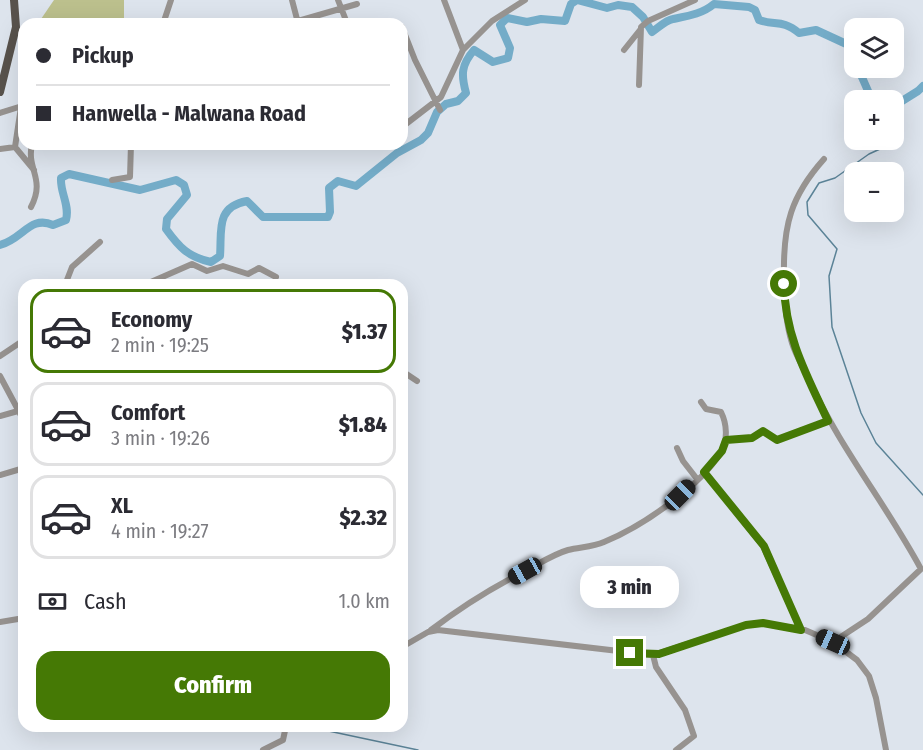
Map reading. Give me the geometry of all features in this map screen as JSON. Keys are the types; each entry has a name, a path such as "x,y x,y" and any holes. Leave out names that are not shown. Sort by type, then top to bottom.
{"main road":[{"path":"0,92 4,59 16,27 15,0"}],"street":[{"path":"165,18 171,0"},
{"path":"292,0 297,18"},
{"path":"338,0 346,18"},
{"path":"444,0 463,50"},
{"path":"408,122 441,97 463,50 492,21 525,0"},
{"path":"624,50 644,25 695,0"},
{"path":"310,18 357,4"},
{"path":"639,85 644,25"},
{"path":"408,42 440,110"},
{"path":"0,113 18,107"},
{"path":"18,129 15,147 34,170"},
{"path":"0,149 15,147"},
{"path":"31,150 38,194 31,207"},
{"path":"112,180 130,177 131,150"},
{"path":"824,159 807,179 791,207 783,256 784,303 792,343 828,421 900,530 921,569 868,619 833,642"},
{"path":"67,279 72,267 100,242"},
{"path":"158,279 192,264 207,271 223,266 248,274 259,268 276,277"},
{"path":"0,356 18,344"},
{"path":"408,375 417,381"},
{"path":"0,376 18,411 0,416"},
{"path":"408,644 428,632 462,606 525,571 566,551 601,544 639,526 680,495 722,451 726,440 726,427 721,412 706,409 701,402"},
{"path":"726,440 752,438 763,431 777,440 828,421"},
{"path":"677,448 683,461 697,479"},
{"path":"0,475 18,470"},
{"path":"704,472 764,546 801,630"},
{"path":"0,622 18,619"},
{"path":"428,632 438,630 512,637 653,655 746,625 763,623 801,630 833,642 857,660 869,676 876,698 886,750"},
{"path":"653,655 656,668 685,710 694,736 676,750"},
{"path":"263,750 283,740 285,732"}],"green space":[{"path":"54,0 124,0 124,18 42,18"}],"waterway":[{"path":"408,147 428,133 437,112 446,104 458,101 466,93 463,70 474,50 493,62 508,58 510,48 500,25 507,18 527,22 541,19 565,21 571,4 577,0 607,8 618,5 632,7 643,17 652,32 670,20 689,16 714,4 749,7 755,10 759,20 783,24 799,33 816,30 844,43"},
{"path":"862,78 868,90"},
{"path":"904,100 923,86"},
{"path":"0,245 15,238 32,225 38,223 53,225 66,220 67,209 61,178 69,174 140,190 176,180 184,185 187,195 167,219 166,229 185,250 211,262 220,256 221,229 225,214 237,204 247,201 263,217 328,217 330,212 329,188 338,181 356,186 403,150"},
{"path":"878,150 835,178 819,183 807,202 808,215 837,249 829,276 832,327 861,413 876,443 923,495"},
{"path":"333,732 418,750"}],"route":[{"path":"630,653 659,654 746,625 763,623 801,630 764,546 735,508 714,488 704,472 722,451 726,440 752,438 766,431 772,439 777,440 828,421 792,343 784,303 784,284"}]}
